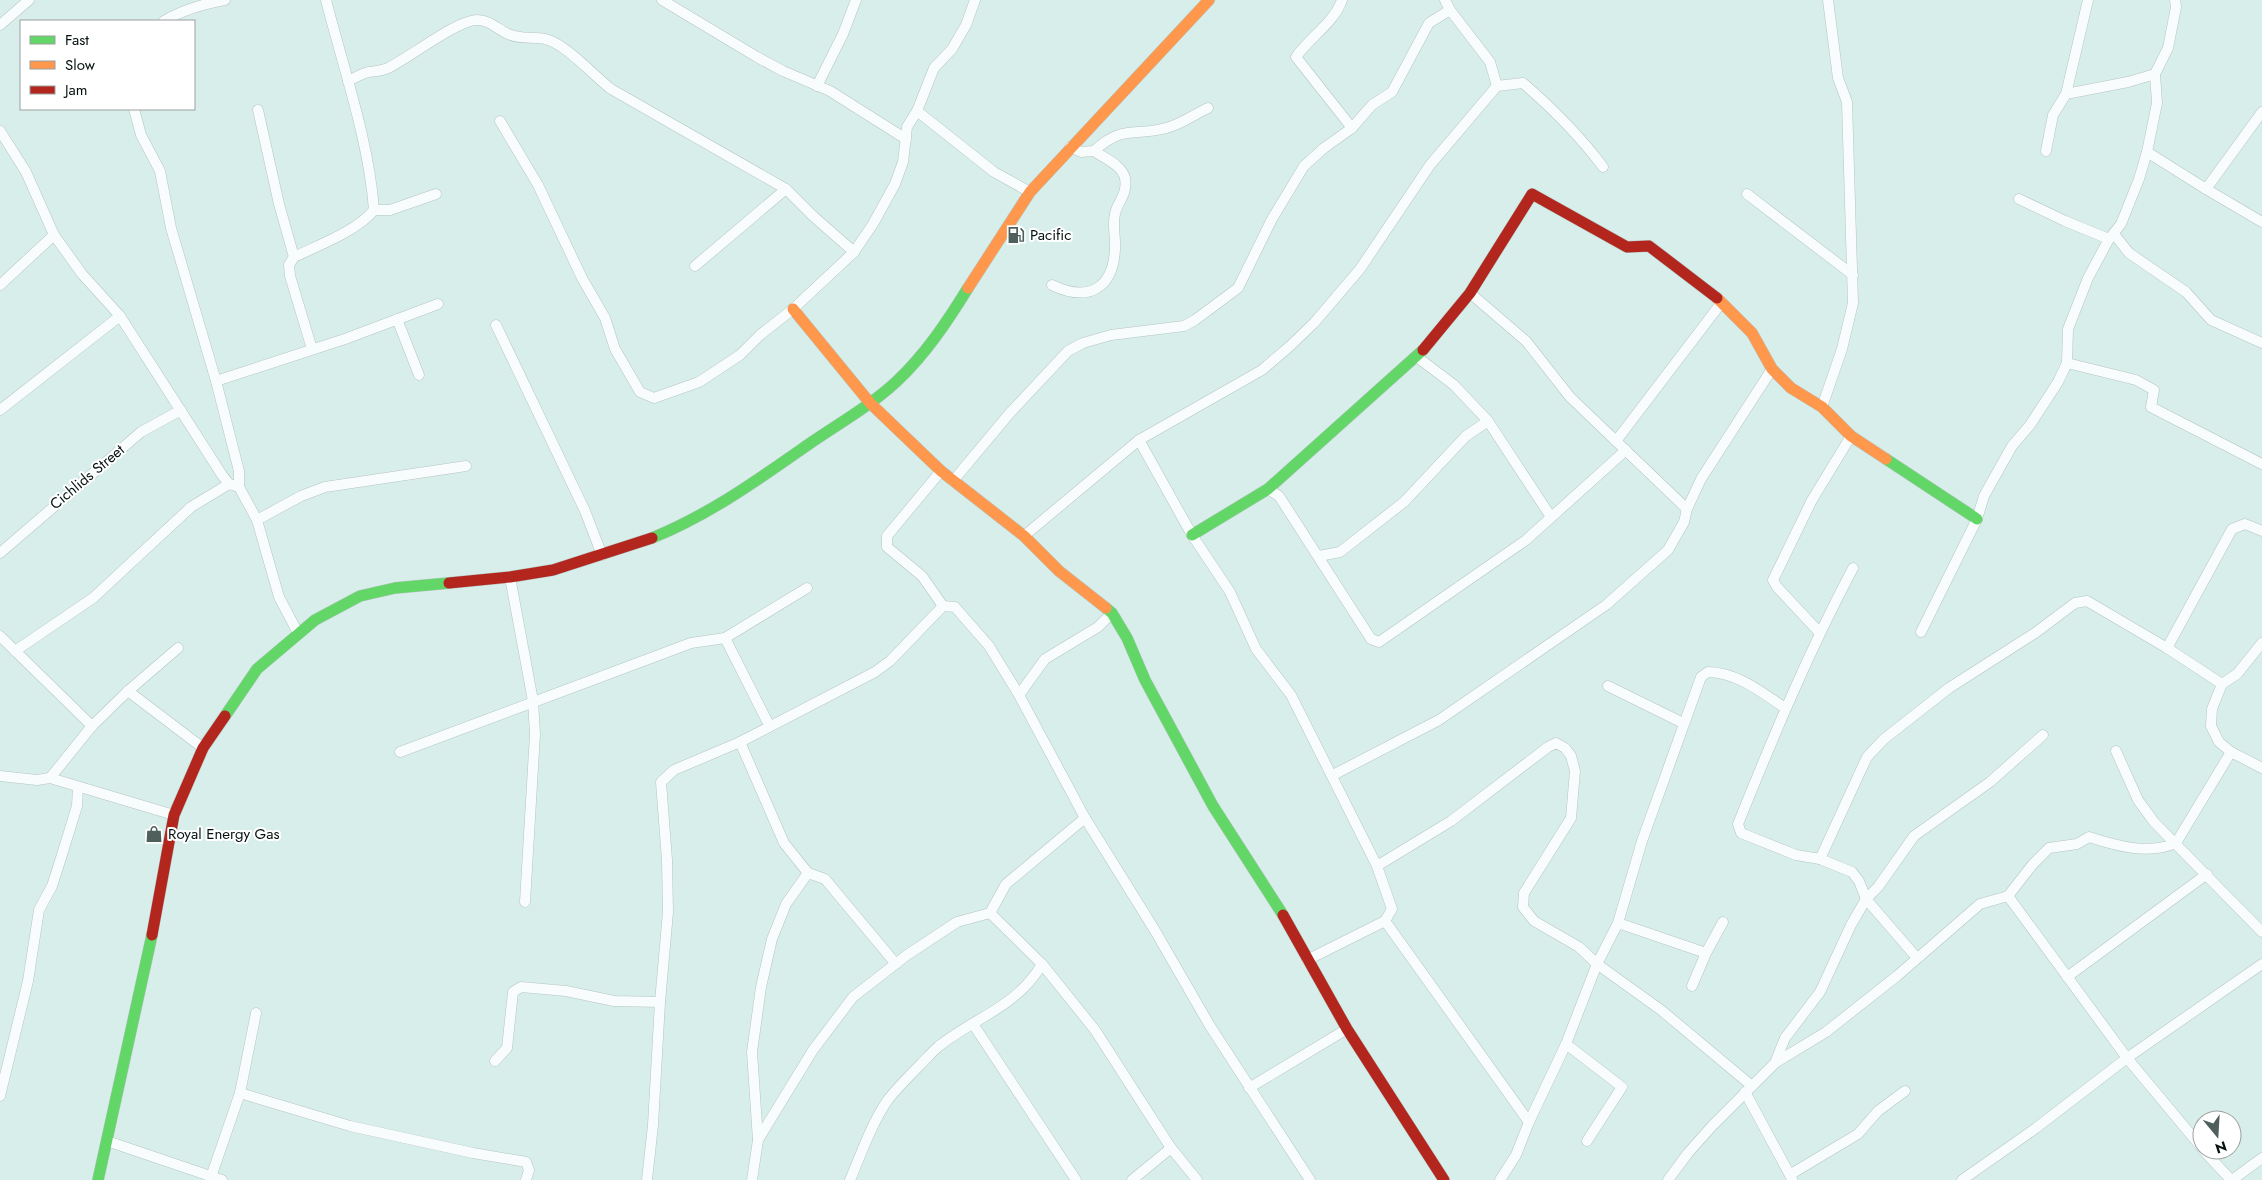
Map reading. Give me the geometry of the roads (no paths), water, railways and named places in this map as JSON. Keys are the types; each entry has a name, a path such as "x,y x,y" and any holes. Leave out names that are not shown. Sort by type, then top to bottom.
{"street":[{"path":"0,25 29,0"},
{"path":"166,20 173,15 203,4 225,0"},
{"path":"312,349 290,276 289,265 294,258 367,219 374,210 372,180 326,0"},
{"path":"662,0 725,40 783,71 848,102 906,139"},
{"path":"817,86 843,34 856,0"},
{"path":"500,121 538,185 582,278 604,318 615,349 640,392 654,398 699,382 740,355 854,252 874,224 895,184 903,162 907,127 917,111 934,68 952,49 966,25 975,0"},
{"path":"98,1180 146,968 174,815 203,748 257,669 315,620 360,596 402,587 510,577 553,570 638,543 694,519 727,500 889,390 907,373 932,343 1030,192 1209,0"},
{"path":"1342,0 1338,12 1306,43 1296,57 1352,128"},
{"path":"1445,0 1450,10 1490,62 1497,86"},
{"path":"1822,407 1845,340 1853,303 1847,102 1838,78 1828,0"},
{"path":"2046,151 2052,115 2066,94 2088,0"},
{"path":"1921,632 1976,519 1984,496 2012,446 2030,424 2058,382 2067,363 2068,329 2088,278 2125,215 2147,152 2157,103 2155,74 2168,48 2176,7 2175,0"},
{"path":"953,481 1009,414 1068,351 1084,343 1111,335 1184,326 1238,288 1272,219 1304,166 1324,148 1352,128 1372,105 1392,92 1429,23 1450,10"},
{"path":"348,81 369,72 385,69 411,56 446,33 476,20 488,21 507,33 525,39 546,39 573,55 611,89 786,188 813,216 854,252"},
{"path":"2066,94 2128,82 2155,74"},
{"path":"1024,536 1139,440 1262,370 1314,323 1360,269 1430,165 1497,86 1523,83 1550,106 1589,148 1603,167"},
{"path":"1070,147 1081,152 1094,151 1116,135 1132,131 1166,128 1208,108"},
{"path":"15,650 93,598 191,507 234,485 239,471 216,381 171,228 160,171 141,135 134,110"},
{"path":"258,110 279,204 294,258"},
{"path":"917,111 994,172 1030,192"},
{"path":"2206,190 2262,112"},
{"path":"0,133 26,172 54,235 82,274 120,316 181,410 257,520 279,597 298,633"},
{"path":"1052,285 1066,292 1085,293 1101,286 1108,278 1115,251 1115,214 1124,198 1125,179 1122,171 1094,151"},
{"path":"2147,152 2206,190 2262,222"},
{"path":"695,266 786,188"},
{"path":"374,210 390,210 436,194"},
{"path":"1192,535 1268,489 1417,357 1470,293 1532,194 1627,247 1649,246 1722,302 1752,333 1772,369 1791,388 1822,407 1851,436 1976,519"},
{"path":"1747,194 1853,274"},
{"path":"2019,199 2074,226 2111,237 2129,253 2186,292 2211,320 2262,343"},
{"path":"0,285 54,235"},
{"path":"1470,293 1526,341 1570,397 1687,509"},
{"path":"1616,441 1722,302"},
{"path":"216,381 438,304"},
{"path":"793,309 870,403 941,471 1024,536 1059,571 1112,613 1127,638 1145,680 1213,806 1277,903 1346,1029 1444,1180"},
{"path":"0,410 120,316"},
{"path":"397,319 419,375"},
{"path":"496,325 585,511 602,556"},
{"path":"1417,357 1454,385 1488,422 1551,517"},
{"path":"2067,363 2136,380 2154,390 2151,407 2262,464"},
{"path":"1333,775 1439,720 1606,605 1668,550 1684,522 1687,509 1701,479 1772,369"},
{"name":"Cichlids Street","path":"0,554 141,432 181,410"},
{"path":"1319,556 1340,552 1404,502 1466,436 1488,422"},
{"path":"1819,632 1777,587 1773,580 1812,500 1851,436"},
{"path":"1139,440 1192,535 1230,592 1256,649 1291,695 1333,775 1377,866 1392,909 1385,921 1308,960"},
{"path":"1268,489 1279,496 1371,639 1379,642 1526,540 1626,450"},
{"path":"257,520 301,496 325,487 466,466"},
{"path":"941,471 887,536 887,548 922,576 943,606"},
{"path":"2167,648 2232,529 2245,524 2262,531"},
{"path":"1853,568 1819,632 1785,708 1738,824 1741,833 1750,838 1796,855 1820,859 1852,872 1866,899 1917,958"},
{"path":"510,577 533,702 534,762 525,902"},
{"path":"400,752 691,643 725,638 807,588"},
{"path":"1820,859 1867,757 1884,739 1949,688 2035,633 2075,603 2087,601 2167,648 2222,684"},
{"path":"943,606 955,607 989,646 1019,695 1086,818 1154,929 1210,1026 1310,1180"},
{"path":"647,1180 655,1106 660,1002 668,912 667,860 661,782 674,770 740,742 769,725 874,672 890,661 943,606"},
{"path":"1019,695 1045,659 1098,627 1112,613"},
{"path":"0,636 92,726"},
{"path":"725,638 769,725"},
{"path":"50,778 92,726 128,691 178,648"},
{"path":"2261,648 2237,674 2222,684 2212,709 2211,726 2219,742 2231,752 2262,768"},
{"path":"1500,1180 1516,1155 1529,1122 1566,1044 1597,964 1618,923 1642,841 1701,677 1708,672 1724,672 1746,682 1785,708"},
{"path":"1608,686 1683,723"},
{"path":"128,691 203,748"},
{"path":"1775,1063 1785,1038 1820,992 1851,925 1866,899 1878,887 1914,836 1990,782 2043,735"},
{"path":"740,742 784,843 808,873 825,879 896,964"},
{"path":"1377,866 1451,821 1548,747 1556,743 1565,748 1571,756 1576,772 1571,818 1524,893 1523,907 1534,921 1579,947 1597,964 1661,1010 1749,1089 1792,1177 1858,1134 1878,1111 1905,1091"},
{"path":"2116,752 2138,800 2154,822 2262,932"},
{"path":"1668,1180 1688,1153 1775,1063 1826,1032 1980,904 2008,896 2033,864 2049,848 2077,844 2089,837 2122,847 2163,848 2176,843 2231,752"},
{"path":"0,776 37,780 50,778 174,815"},
{"path":"0,1096 3,1071 28,981 39,910 52,886 61,858 77,806 78,787"},
{"path":"758,1140 813,1050 853,998 896,964 958,922 990,913 1006,884 1086,818"},
{"path":"752,1180 758,1140 752,1052 761,986 772,939 786,904 808,873"},
{"path":"2067,977 2207,874"},
{"path":"2008,896 2127,1058 2192,1136"},
{"path":"990,913 1042,964 1095,1030 1171,1148 1197,1180"},
{"path":"1385,921 1529,1122"},
{"path":"1692,986 1706,953 1723,922"},
{"path":"1618,923 1706,953"},
{"path":"850,1180 867,1138 887,1102 938,1046 989,1016 1020,993 1033,979 1042,964"},
{"path":"1962,1180 2036,1128 2127,1058 2262,964"},
{"path":"495,1061 506,1048 513,992 521,987 566,991 614,1001 660,1002"},
{"path":"210,1178 240,1093 256,1013"},
{"path":"973,1024 1076,1180"},
{"path":"1249,1088 1346,1029"},
{"path":"1566,1044 1622,1087 1587,1141"},
{"path":"240,1093 350,1126 473,1153 526,1162 529,1170 526,1180"},
{"path":"106,1141 210,1178 222,1180"},
{"path":"1132,1180 1171,1148"},
{"path":"2213,1160 2232,1180 2262,1158"}],"place":[{"name":"Pacific","path":"1016,235"},
{"name":"Royal Energy Gas","path":"154,834"}]}
